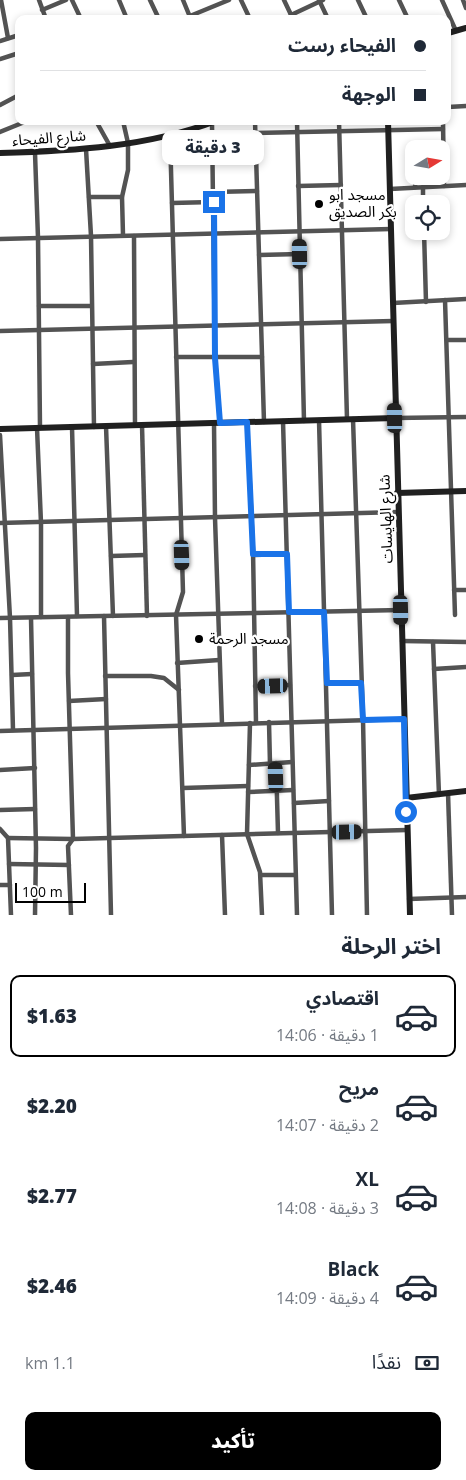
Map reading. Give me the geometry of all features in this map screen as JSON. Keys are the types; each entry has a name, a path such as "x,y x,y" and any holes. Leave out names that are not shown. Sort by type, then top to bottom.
{"street":[{"path":"2,0 8,38"},
{"path":"39,0 44,15"},
{"path":"42,10 66,0"},
{"path":"72,0 78,15"},
{"path":"119,0 125,15"},
{"path":"150,0 157,15"},
{"path":"183,0 189,15"},
{"path":"196,15 229,0"},
{"path":"241,0 248,15"},
{"path":"284,0 291,15"},
{"path":"295,15 321,0 327,15"},
{"path":"358,0 364,15"},
{"path":"399,0 406,15"},
{"path":"442,0 449,15"},
{"path":"463,0 466,8"},
{"path":"451,20 456,31"},
{"path":"451,32 466,28"},
{"path":"0,41 15,36"},
{"path":"0,59 15,54"},
{"path":"0,105 15,97"},
{"path":"451,107 466,106"},
{"path":"0,132 17,125"},
{"path":"98,125 110,146"},
{"path":"123,235 122,197 128,170 128,144 124,125"},
{"name":"شارع الفيحاء","path":"0,154 86,149 128,144 170,135 202,125"},
{"path":"209,125 214,202 217,423 215,518 222,724"},
{"path":"255,125 264,422"},
{"path":"296,125 304,421"},
{"path":"339,125 344,322 356,513 367,915"},
{"name":"شارع الهايسات","path":"388,125 410,915"},
{"path":"443,125 443,140"},
{"path":"255,132 443,130"},
{"path":"170,135 183,592 176,615 184,836"},
{"path":"86,149 91,236 94,426"},
{"path":"35,152 39,306 41,617"},
{"path":"390,189 466,184"},
{"path":"298,186 341,185"},
{"path":"423,187 423,195"},
{"path":"213,192 257,191"},
{"path":"89,197 122,197"},
{"path":"172,203 214,202"},
{"path":"0,239 391,228"},
{"path":"134,236 136,328 133,362 144,520 147,616"},
{"path":"424,240 426,302"},
{"path":"259,255 300,254"},
{"path":"393,303 466,299"},
{"path":"445,300 450,491 456,615"},
{"path":"39,306 91,306"},
{"path":"0,332 393,321"},
{"path":"447,340 466,340"},
{"path":"176,357 262,357"},
{"path":"93,364 133,362"},
{"path":"0,429 466,417"},
{"path":"320,420 332,915"},
{"path":"283,421 297,915"},
{"path":"247,422 252,517 256,723"},
{"path":"106,426 113,616"},
{"path":"72,427 77,616"},
{"path":"0,435 2,523 10,618 13,730"},
{"path":"397,493 466,491"},
{"path":"2,523 398,512"},
{"path":"253,554 287,554"},
{"path":"111,556 145,555"},
{"path":"454,590 466,590"},
{"path":"0,618 401,610"},
{"path":"104,616 111,915"},
{"path":"68,617 73,839 68,846 71,915"},
{"path":"31,618 36,839 35,915"},
{"path":"402,641 466,642"},
{"path":"433,642 439,795"},
{"path":"178,663 219,660"},
{"path":"434,669 466,667"},
{"path":"12,675 32,674"},
{"path":"105,676 150,676 164,678 178,690"},
{"path":"327,683 361,683"},
{"path":"256,686 290,685"},
{"path":"69,701 106,700"},
{"path":"0,731 404,719"},
{"path":"269,722 270,764"},
{"path":"250,723 247,834 261,875 262,915"},
{"path":"249,765 292,762"},
{"path":"276,763 278,833"},
{"path":"0,770 34,768"},
{"path":"183,788 293,790"},
{"path":"406,798 466,791"},
{"path":"448,793 452,915"},
{"path":"294,803 329,801"},
{"path":"0,810 35,810"},
{"path":"0,829 8,838 11,915"},
{"path":"8,838 73,839 407,830"},
{"path":"222,835 225,915"},
{"path":"9,864 69,865"},
{"path":"261,875 295,874"},
{"path":"0,885 10,885"},
{"path":"409,899 466,897"}],"place":[{"name":"مسجد ابو بكر الصديق","path":"319,204"},
{"name":"مسجد الرحمة","path":"199,639"}],"route":[{"path":"214,202 215,358 220,423 247,422 253,554 287,554 289,612 324,612 327,683 361,683 363,720 404,719 406,812"}]}
